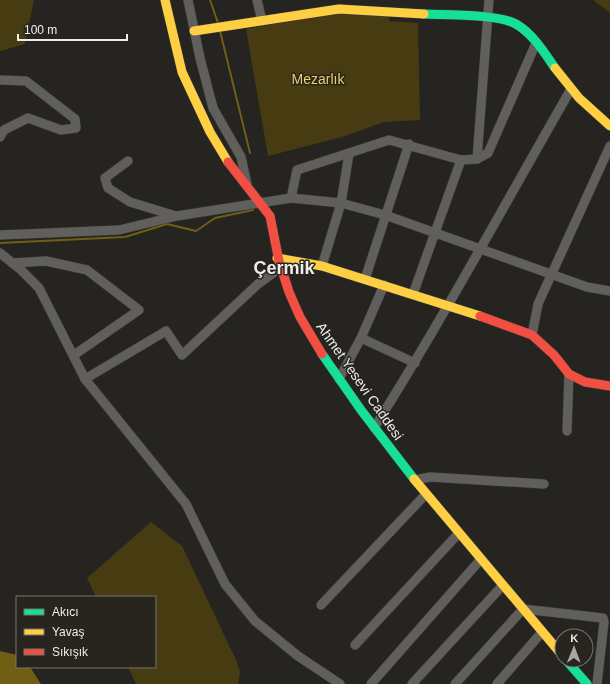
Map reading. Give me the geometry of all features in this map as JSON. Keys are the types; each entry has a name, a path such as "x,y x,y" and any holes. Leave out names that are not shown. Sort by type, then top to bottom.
{"street":[{"name":"Ahmet Yesevi Caddesi","path":"165,0 177,56 187,83 218,148 232,168 262,202 270,216 277,258 300,316 339,379 374,428 426,494 554,646"},
{"path":"188,0 213,108 241,157 246,184"},
{"path":"257,0 262,21"},
{"path":"477,159 489,0"},
{"path":"194,31 339,9 406,14 487,16 513,21 525,29 571,89 610,126"},
{"path":"291,198 297,170 389,140 409,144 461,160 477,159 488,153 536,44"},
{"path":"0,80 26,81 75,119 76,128 61,130 28,118 4,130 0,137"},
{"path":"374,428 449,306 479,248 571,89"},
{"path":"365,279 409,144"},
{"path":"532,335 538,304 610,146"},
{"path":"322,266 341,203 349,154"},
{"path":"413,294 461,160"},
{"path":"128,161 105,178 108,188 130,202 177,216"},
{"path":"0,235 119,230 177,216 291,198 341,203 385,215 587,287 610,291"},
{"path":"0,253 39,288 85,379 186,504 225,584 256,621 298,656 340,684"},
{"path":"277,258 322,266 413,294 532,335 554,355 569,374 584,382 610,386"},
{"path":"12,263 46,261 87,270 139,310 74,355"},
{"path":"85,379 166,331 182,355 258,284 280,268"},
{"path":"339,379 361,338 384,285"},
{"path":"361,338 415,363"},
{"path":"567,431 569,374"},
{"path":"415,480 430,477 544,484"},
{"path":"321,605 426,494"},
{"path":"355,645 459,533"},
{"path":"371,684 481,559"},
{"path":"412,684 503,585"},
{"path":"455,684 523,609 603,618 604,622 597,684"},
{"path":"497,684 542,632"},
{"path":"573,668 586,684"}],"green space":[{"path":"0,0 34,0 25,44 0,51"},
{"path":"593,0 610,0 610,13"},
{"name":"Mezarlık","path":"344,12 389,16 389,21 418,23 420,120 384,122 342,137 268,156 246,29"},
{"path":"151,522 182,546 236,660 240,672 238,684 136,684 128,668 156,668 156,596 96,596 87,578"}],"shaded area":[{"path":"0,651 16,655 16,668 31,668 41,684 0,684"}],"waterway":[{"path":"210,0 218,23"},
{"path":"220,31 250,153"},
{"path":"0,243 125,237 167,224 196,231 215,218 253,210"}],"traffic: fast":[{"path":"424,14 497,18 516,24 533,38 555,68"},
{"path":"322,354 361,410 414,479"},
{"path":"573,668 587,684"}],"traffic: slow":[{"path":"165,0 182,72 210,132 228,162"},
{"path":"194,31 339,9 424,14"},
{"path":"555,68 579,98 610,126"},
{"path":"277,258 322,266 480,316"},
{"path":"414,479 554,645"}],"traffic: jam":[{"path":"228,162 270,216 279,261 289,292 300,317 322,354"},
{"path":"480,316 532,335 554,355 569,374 585,382 610,386"}],"district":[{"name":"Çermik","path":"284,268"}]}
